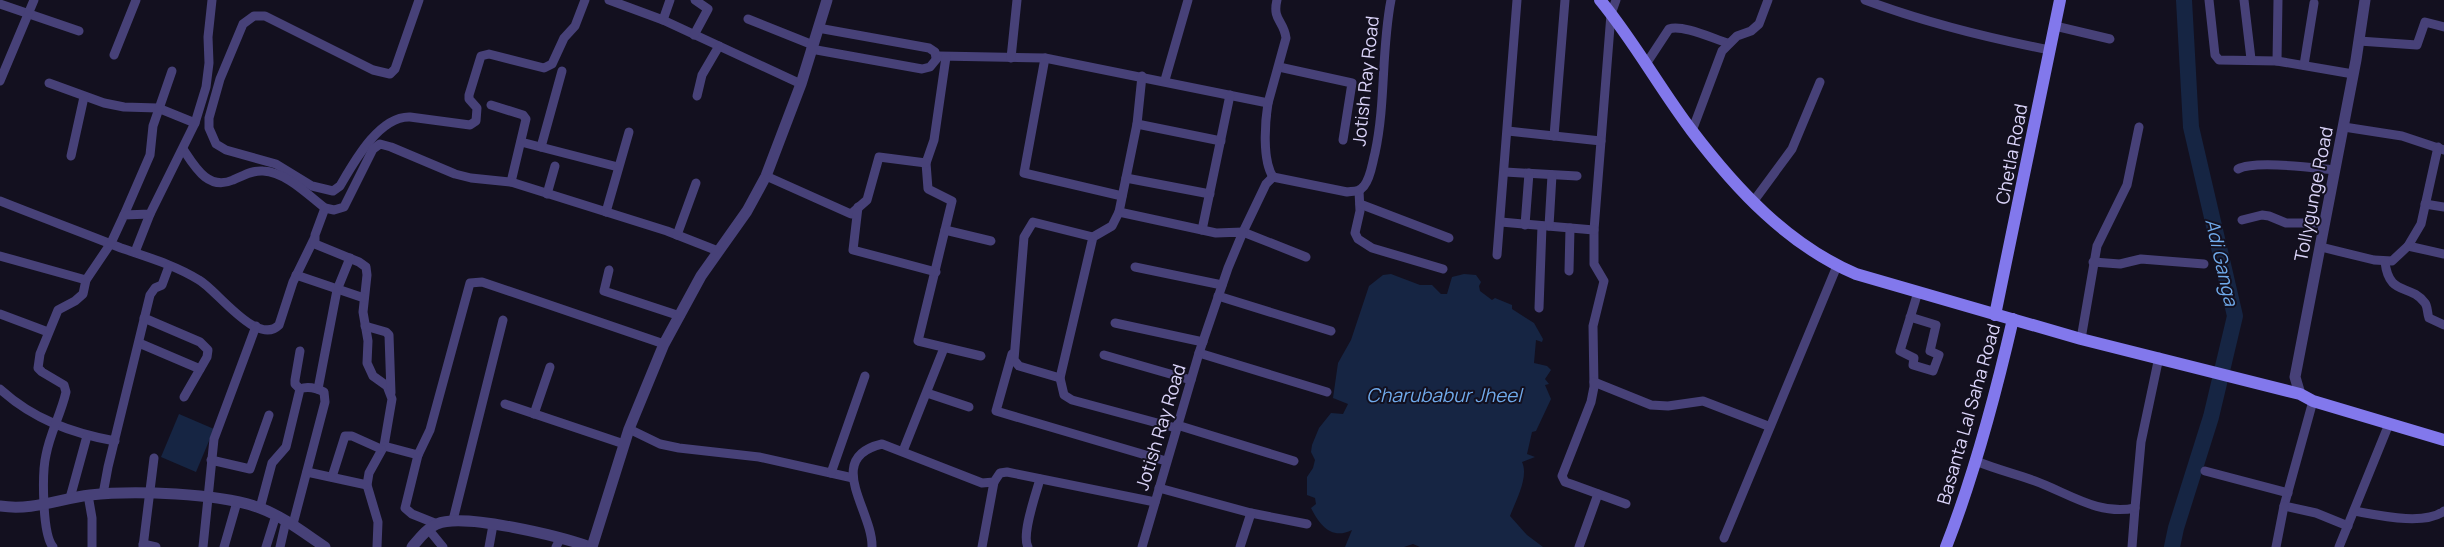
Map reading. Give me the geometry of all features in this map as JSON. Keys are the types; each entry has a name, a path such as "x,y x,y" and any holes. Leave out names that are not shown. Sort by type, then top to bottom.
{"main road":[{"path":"1600,0 1692,131 1753,202 1808,249 1836,266 1856,274 1995,315 2159,357 2181,365 2300,394 2313,401 2444,440"},
{"name":"Chetla Road","path":"1995,315 2060,0"},
{"name":"Basanta Lal Saha Road","path":"1946,547 1976,461 1996,394 2013,319"}],"street":[{"path":"0,81 30,14 34,0"},
{"path":"114,55 136,0"},
{"path":"135,252 150,214 195,123 208,78 208,37 212,0"},
{"path":"419,0 395,69 390,74 373,70 265,16 254,16 243,24 220,79 209,118 209,128 216,144 226,150 276,164 312,186 333,191 340,186 371,137 392,120 410,117 470,125 476,121 478,108 469,99 469,95 481,56 489,54 544,68 548,66 564,38 575,26 585,0"},
{"path":"608,0 663,20 800,84"},
{"path":"663,20 670,0"},
{"path":"694,35 708,9 695,0"},
{"path":"412,547 433,527 453,520 493,525 558,543 591,547 629,429 664,344 718,251 746,211 766,176 800,84 828,0"},
{"path":"1011,58 1016,0"},
{"path":"1165,80 1188,0"},
{"path":"1277,0 1276,16 1285,30 1286,38 1268,103 1266,122 1266,152 1272,177 1342,192 1359,191 1360,204 1355,233 1358,239 1372,248 1443,269"},
{"name":"Jotish Ray Road","path":"1359,191 1365,185 1370,174 1380,132 1384,96 1386,26 1391,0"},
{"path":"1497,255 1517,0"},
{"path":"1554,136 1565,0"},
{"path":"1616,0 1611,14 1594,230 1594,264 1604,281 1593,326 1594,382 1591,402 1562,476 1566,482 1626,504"},
{"path":"1692,131 1722,51 1728,44 1759,24 1768,0"},
{"path":"1865,0 1894,11 2008,42 2050,50"},
{"path":"2209,0 2215,55 2219,60 2226,62 2251,59 2278,61 2353,74"},
{"path":"2244,0 2251,59"},
{"path":"2278,0 2278,61"},
{"name":"Tollygunge Road","path":"2300,394 2295,377 2344,127 2365,0"},
{"path":"2304,65 2314,3"},
{"path":"0,4 79,31"},
{"path":"748,20 812,47 922,69 930,67 936,58 935,52 929,48 818,28"},
{"path":"2359,41 2417,45 2425,22 2444,27"},
{"path":"2055,26 2110,39"},
{"path":"1646,64 1666,33 1673,28 1728,44"},
{"path":"697,96 702,75 719,46"},
{"path":"946,57 934,140 926,163 928,189 952,201 918,341 981,356"},
{"path":"936,58 1045,58 1165,80 1268,103"},
{"path":"1045,58 1024,173 1122,196"},
{"path":"1279,67 1352,83 1343,140"},
{"path":"541,147 562,71"},
{"path":"53,547 47,533 44,466 66,392 64,385 38,368 40,354 58,310 76,302 83,294 86,280 111,243 150,155 153,126 172,72"},
{"path":"1142,76 1137,124 1119,212 1112,226 1093,237 1033,222 1024,237 1012,352 996,411 1166,461"},
{"path":"1753,202 1792,149 1820,82"},
{"path":"49,83 84,97 124,107 158,108 195,123"},
{"path":"1202,230 1230,95"},
{"path":"71,156 84,97"},
{"path":"491,105 523,115 526,119 511,182"},
{"path":"1137,124 1221,141"},
{"path":"2081,338 2093,262 2102,235 2129,180 2139,127"},
{"path":"2321,247 2385,262 2392,261 2408,246 2421,224 2442,147 2402,136 2344,127"},
{"path":"1508,131 1601,141"},
{"path":"606,212 629,132"},
{"path":"520,142 618,167"},
{"path":"183,149 200,174 209,180 219,183 230,181 250,172 264,171 281,176 326,208 334,210 344,207 373,149 380,144 392,146 437,168 463,176 511,182 676,235 718,251"},
{"path":"766,176 852,214 867,200 879,157 926,163"},
{"path":"547,194 555,166"},
{"path":"2238,169 2249,166 2284,166 2335,170"},
{"path":"1505,172 1577,176"},
{"path":"1525,224 1529,174"},
{"path":"1539,308 1545,226 1552,175"},
{"name":"Jotish Ray Road","path":"1142,547 1176,426 1218,296 1243,232 1266,184 1272,177"},
{"path":"1126,178 1210,194"},
{"path":"676,235 696,183"},
{"path":"0,201 135,252 201,281 235,314 256,326 268,329 275,329 279,325 296,275 314,239 326,208"},
{"path":"1360,204 1449,238"},
{"path":"2425,204 2444,208"},
{"path":"858,208 853,250 936,272"},
{"path":"1119,212 1225,234 1243,232 1306,257"},
{"path":"124,215 150,214"},
{"path":"2242,220 2269,216 2286,223 2325,223"},
{"path":"1501,222 1594,230"},
{"path":"1569,271 1570,228"},
{"path":"945,230 992,242"},
{"path":"1093,237 1060,378 1064,395 1072,400 1176,426 1294,461"},
{"path":"314,239 315,244 350,258 366,267 367,276 364,298 369,370 372,376 387,386 391,394"},
{"path":"2408,246 2444,254"},
{"path":"0,256 86,280"},
{"path":"318,389 338,290 350,258"},
{"path":"2093,262 2120,264 2141,259 2204,264"},
{"path":"2385,262 2387,276 2390,281 2421,298 2427,306 2429,318 2444,325"},
{"path":"103,494 152,290 162,284 169,266"},
{"path":"1724,538 1768,426 1794,373 1836,266"},
{"path":"1135,267 1222,285"},
{"path":"609,270 604,291 680,316"},
{"path":"296,275 364,298"},
{"path":"443,547 433,527 405,508 418,455 430,430 470,282 482,282 664,344"},
{"path":"1910,317 1936,325 1930,351 1939,355 1934,371 1913,365 1914,358 1900,351 1910,317 1918,292"},
{"path":"1218,296 1331,331"},
{"path":"0,314 48,332"},
{"path":"144,318 206,346 208,350 207,357 184,397"},
{"path":"453,520 503,320"},
{"path":"1115,323 1203,342"},
{"path":"203,547 211,460 217,427 256,326"},
{"path":"365,326 386,332 389,335 391,394 382,448 369,473 367,485 378,522 377,547"},
{"path":"139,343 200,369"},
{"path":"902,451 944,348"},
{"path":"300,351 295,384 300,389"},
{"path":"1012,352 1016,364 1019,366 1060,378"},
{"path":"1199,353 1327,392"},
{"path":"1104,355 1191,380"},
{"path":"2132,547 2141,442 2159,357"},
{"path":"534,414 550,366"},
{"path":"831,473 865,376"},
{"path":"1594,382 1651,405 1668,406 1703,401 1768,426"},
{"path":"280,547 308,472 325,402 324,392 306,387 300,389"},
{"path":"0,389 23,408 55,426 87,436 115,441"},
{"path":"260,508 272,463 286,447 300,389"},
{"path":"927,393 969,407"},
{"path":"2277,547 2284,506 2313,401"},
{"path":"505,404 624,444"},
{"path":"211,460 250,469 268,415"},
{"path":"2339,547 2389,424"},
{"path":"629,429 660,444 678,448 759,457 853,478"},
{"path":"70,498 87,436"},
{"path":"332,477 345,436 352,436 382,448 418,455"},
{"path":"872,547 870,530 855,490 853,478 855,459 862,452 882,444 982,482 994,482"},
{"path":"154,458 143,546 156,547"},
{"path":"1976,461 2036,481 2103,508 2122,510 2135,508"},
{"path":"2205,471 2288,493"},
{"path":"308,472 367,485"},
{"path":"982,547 994,482 1000,473 1007,472 1155,502"},
{"path":"1028,547 1026,545 1027,528 1040,479"},
{"path":"1159,488 1252,513 1307,524"},
{"path":"0,506 16,508 103,494 149,493 208,498 237,502 260,508 290,523 325,547"},
{"path":"1579,547 1598,494"},
{"path":"88,495 92,518 92,547"},
{"path":"224,547 237,502"},
{"path":"2284,506 2316,513 2348,526"},
{"path":"2354,511 2403,518 2439,515 2444,511"},
{"path":"1240,547 1252,513"},
{"path":"266,547 276,515"},
{"path":"489,547 493,525"}],"water":[{"name":"Charubabur Jheel","path":"1391,274 1420,285 1432,285 1441,294 1447,294 1452,277 1464,274 1476,275 1481,282 1479,286 1480,291 1492,300 1495,298 1512,305 1512,309 1534,323 1543,339 1542,342 1536,340 1534,363 1547,366 1551,370 1545,379 1549,384 1545,385 1551,399 1536,431 1532,432 1527,454 1535,457 1522,462 1524,468 1523,481 1510,516 1527,535 1543,547 1420,547 1413,544 1404,547 1345,547 1352,530 1338,533 1327,530 1311,508 1316,504 1315,498 1307,495 1307,477 1313,468 1315,460 1311,452 1312,445 1319,428 1331,413 1343,414 1348,404 1333,398 1338,363 1351,340 1369,286 1383,275"},
{"path":"179,414 214,429 196,472 161,457"}],"waterway":[{"name":"Adi Ganga","path":"2172,547 2176,528 2211,417 2235,316 2191,127 2184,0"}]}
